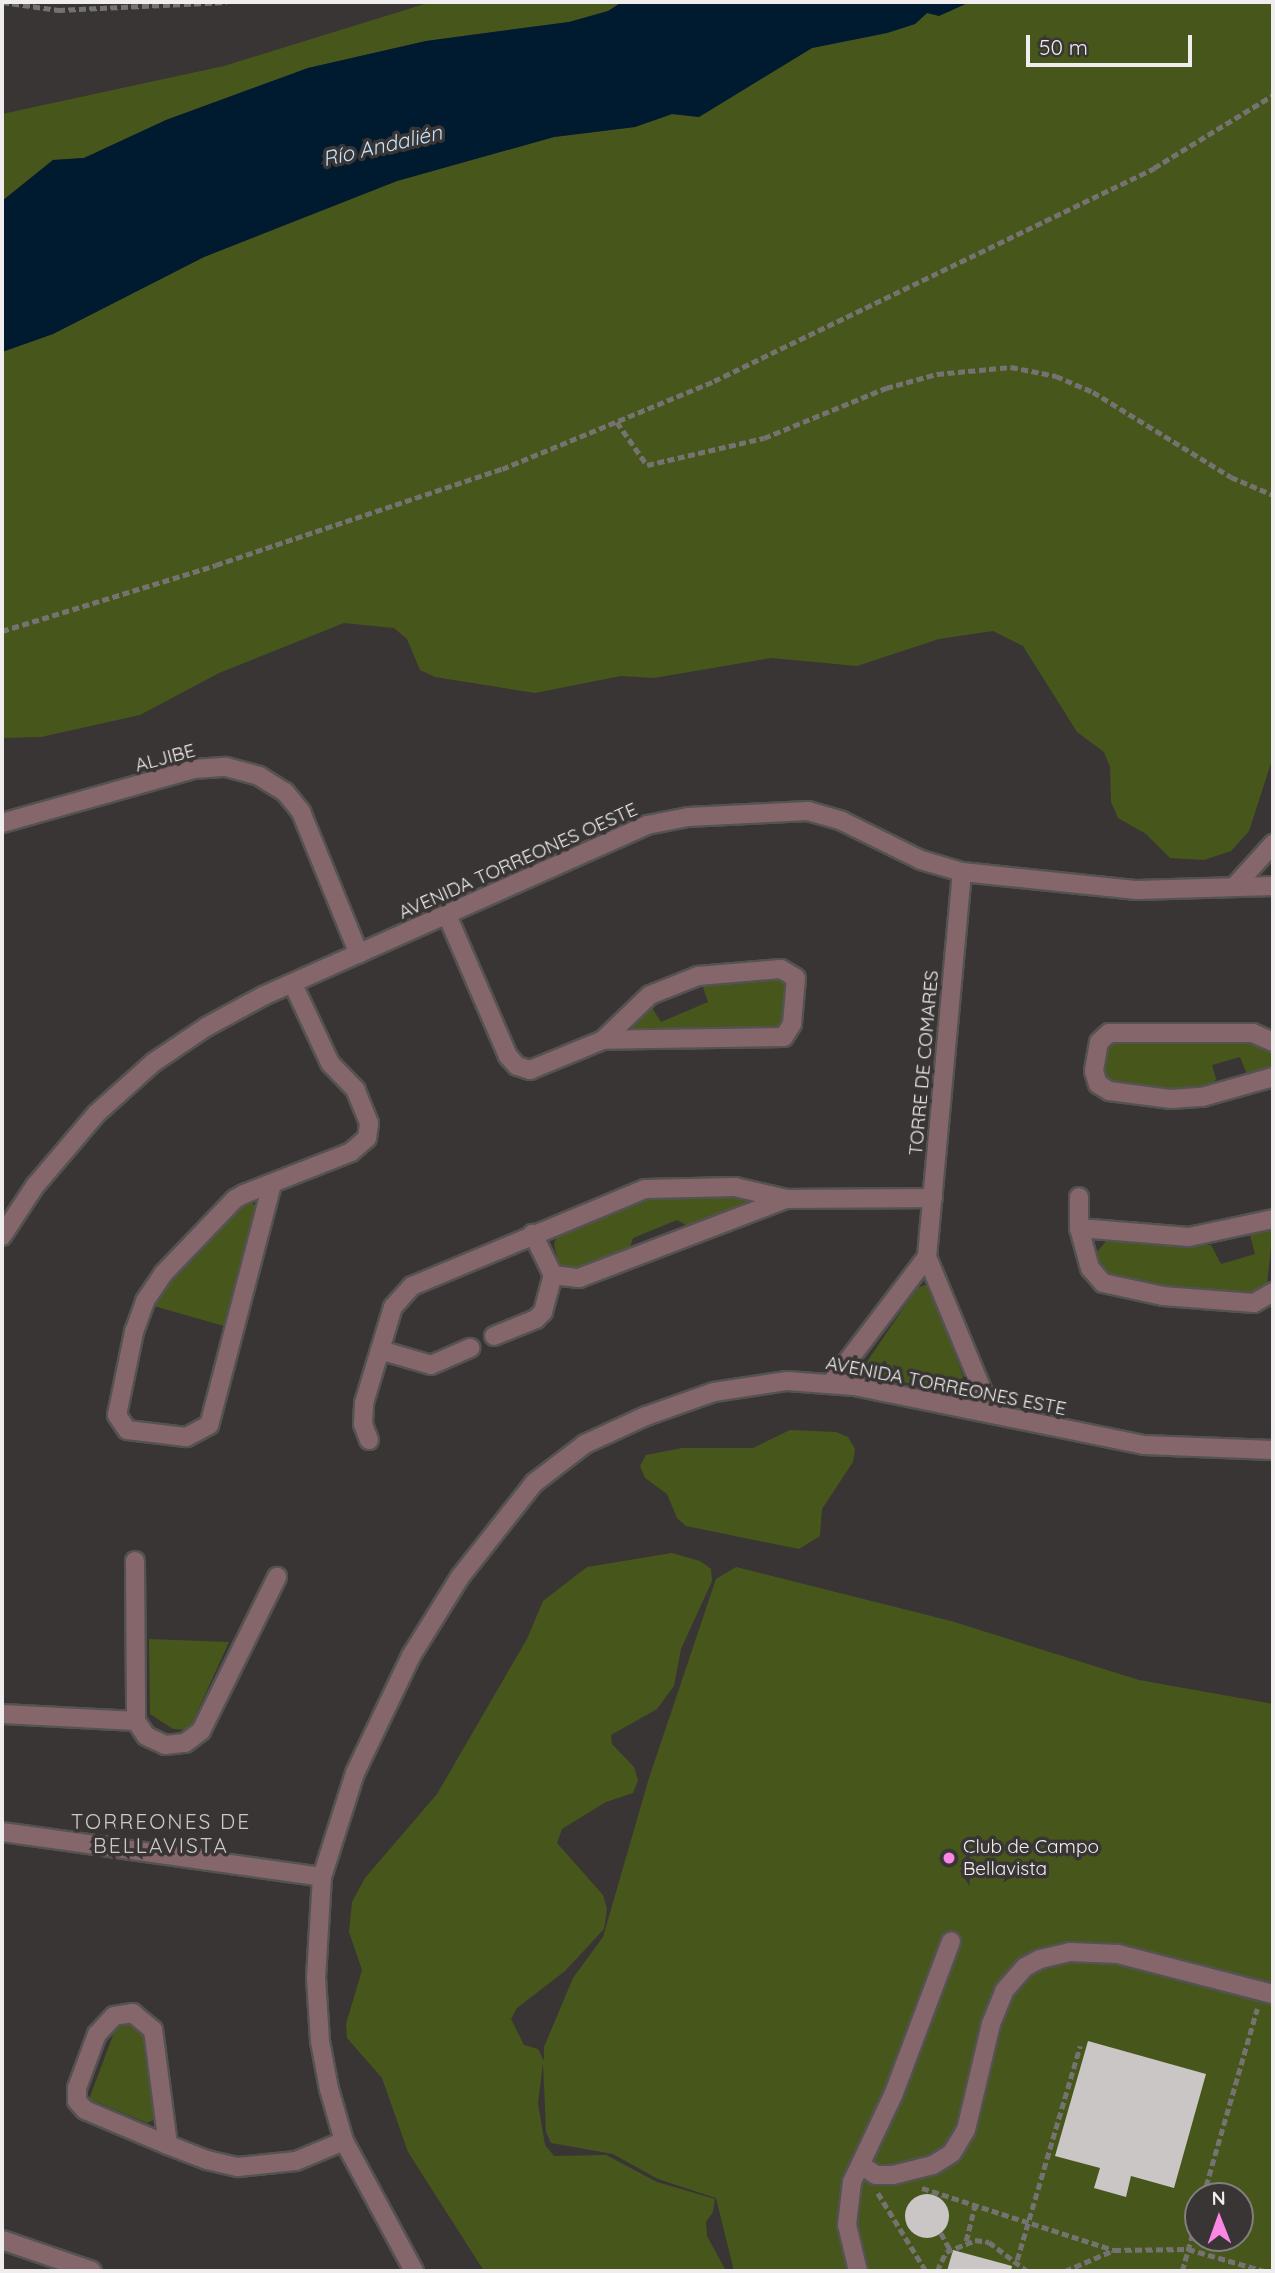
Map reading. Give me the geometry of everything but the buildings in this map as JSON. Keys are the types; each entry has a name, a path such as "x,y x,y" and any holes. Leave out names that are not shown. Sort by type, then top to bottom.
{"street":[{"name":"ALJIBE","path":"2,824 194,769 226,767 259,776 285,792 301,812 359,954"},
{"name":"AVENIDA TORREONES OESTE","path":"2,1236 22,1203 77,1136 138,1075 206,1027 293,984 627,832 688,817 789,810 817,813 921,860 962,873 1137,890 1273,886"},
{"path":"1234,886 1273,844"},
{"name":"TORRE DE COMARES","path":"962,873 927,1257 992,1414"},
{"path":"447,915 508,1056 517,1066 537,1070 603,1040 650,995 698,976 781,969 796,978 792,1024 784,1037 603,1040"},
{"path":"272,1184 209,1426 186,1437 127,1430 119,1421 118,1410 134,1332 151,1291 226,1207 272,1184 357,1149 369,1130 356,1090 330,1063 293,984"},
{"path":"1273,1042 1253,1033 1109,1033 1099,1042 1094,1071 1098,1084 1109,1091 1178,1099 1273,1077"},
{"path":"369,1440 363,1413 393,1307 405,1290 533,1234 645,1189 748,1188 786,1199 933,1198"},
{"path":"1079,1197 1079,1228 1093,1275 1109,1285 1163,1296 1255,1303 1273,1292"},
{"path":"553,1275 587,1275 786,1199"},
{"path":"1079,1228 1189,1237 1273,1219"},
{"path":"494,1336 540,1316 553,1275 533,1234"},
{"path":"831,1383 927,1257"},
{"path":"380,1350 431,1365 470,1348"},
{"name":"AVENIDA TORREONES ESTE","path":"414,2271 344,2141 320,2041 317,1928 322,1877 355,1773 411,1656 467,1568 534,1483 585,1444 687,1401 765,1383 831,1383 1144,1445 1273,1450"},
{"path":"135,1561 136,1721 146,1736 166,1745 185,1743 201,1731 277,1577"},
{"path":"2,1714 136,1721"},
{"path":"2,1832 322,1877"},
{"path":"858,2271 847,2225 849,2192 894,2093 951,1941"},
{"path":"861,2165 884,2176 933,2165 961,2142 1004,1991 1026,1967 1040,1959 1070,1952 1118,1954 1267,1996"},
{"path":"168,2145 153,2029 133,2013 114,2015 97,2034 77,2101 85,2110 168,2145 222,2164 255,2167 296,2161 344,2141"},
{"path":"2,2240 92,2271"}],"path":[{"path":"2,2 58,10 227,2"},
{"path":"2,631 216,565 502,469 714,382 1154,168 1273,95"},
{"path":"617,422 648,465 764,438 886,388 937,373 1012,367 1084,388 1231,477 1273,495"},
{"path":"1207,2182 1267,1996"},
{"path":"1017,2260 1080,2046"},
{"path":"861,2165 926,2271"},
{"path":"884,2176 1114,2250 1184,2249"},
{"path":"966,2241 975,2205"},
{"path":"941,2233 950,2249"},
{"path":"937,2271 950,2249 966,2241 989,2242 1017,2260 1027,2271"},
{"path":"1065,2271 1114,2250"},
{"path":"1182,2271 1187,2252"},
{"path":"1198,2252 1264,2271"}],"green space":[{"path":"431,2 622,2 609,11 569,22 426,41 308,68 166,120 84,158 53,160 2,201 2,114 224,66"},
{"path":"970,2 1273,2 1273,757 1249,831 1231,851 1204,860 1170,858 1146,834 1118,818 1111,802 1110,767 1104,752 1077,732 1023,646 993,631 939,639 857,666 771,658 654,678 621,676 535,693 435,677 420,670 407,639 394,628 344,623 219,673 140,715 41,737 2,738 2,352 53,334 204,257 397,181 554,137 635,127 672,114 699,117 812,48 887,33 915,24 927,13 939,15"},
{"path":"783,976 788,978 784,1028 631,1029 631,1023 650,1005 661,1022 708,1002 702,984"},
{"path":"1251,1039 1268,1046 1273,1054 1270,1070 1247,1074 1240,1057 1212,1065 1216,1079 1213,1084 1183,1092 1111,1086 1103,1078 1105,1049 1112,1042"},
{"path":"747,1194 751,1204 691,1228 677,1220 633,1238 628,1253 577,1271 560,1267 554,1245 557,1235 642,1196"},
{"path":"248,1201 255,1205 259,1216 224,1326 154,1306 157,1295 236,1206"},
{"path":"1273,1228 1267,1285 1258,1295 1180,1292 1105,1275 1096,1253 1108,1239 1211,1245 1221,1264 1255,1254 1250,1235"},
{"path":"925,1285 931,1289 967,1387 962,1395 869,1375 862,1369 917,1288"},
{"path":"790,1430 836,1432 848,1437 855,1449 853,1462 822,1509 820,1536 799,1549 686,1526 677,1518 667,1494 645,1478 640,1466 646,1455 682,1448 753,1448"},
{"name":"Club de Campo Bellavista","path":"672,1553 700,1561 711,1569 712,1581 681,1649 674,1686 657,1709 611,1735 612,1744 634,1767 638,1780 633,1793 606,1802 562,1829 557,1843 603,1895 607,1909 604,1929 565,1971 517,2008 511,2019 524,2045 538,2049 544,2061 544,2047 573,1978 603,1937 649,1778 716,1579 736,1567 951,1621 1139,1680 1273,1704 1273,2271 734,2271 716,2198 658,2179 613,2154 551,2143 546,2132 543,2063 538,2103 545,2145 554,2156 606,2155 657,2182 715,2199 713,2212 706,2222 707,2236 726,2271 484,2271 408,2152 382,2078 347,2038 346,2024 362,1970 349,1932 352,1902 365,1878 437,1794 527,1639 543,1601 587,1567"},
{"path":"149,1639 229,1642 189,1730 173,1729 150,1714"},
{"path":"125,2024 143,2030 149,2048 158,2118 147,2123 89,2099 115,2030"}],"water":[{"name":"Río Andalién","path":"622,2 970,2 939,16 927,13 915,24 887,33 812,48 699,117 672,114 635,127 554,137 397,181 204,257 53,334 2,352 2,201 53,160 84,158 166,120 308,68 426,41 569,22 608,11"}],"place":[{"name":"Club de Campo Bellavista","path":"949,1858"}],"district":[{"name":"TORREONES DE BELLAVISTA","path":"161,1833"}]}
